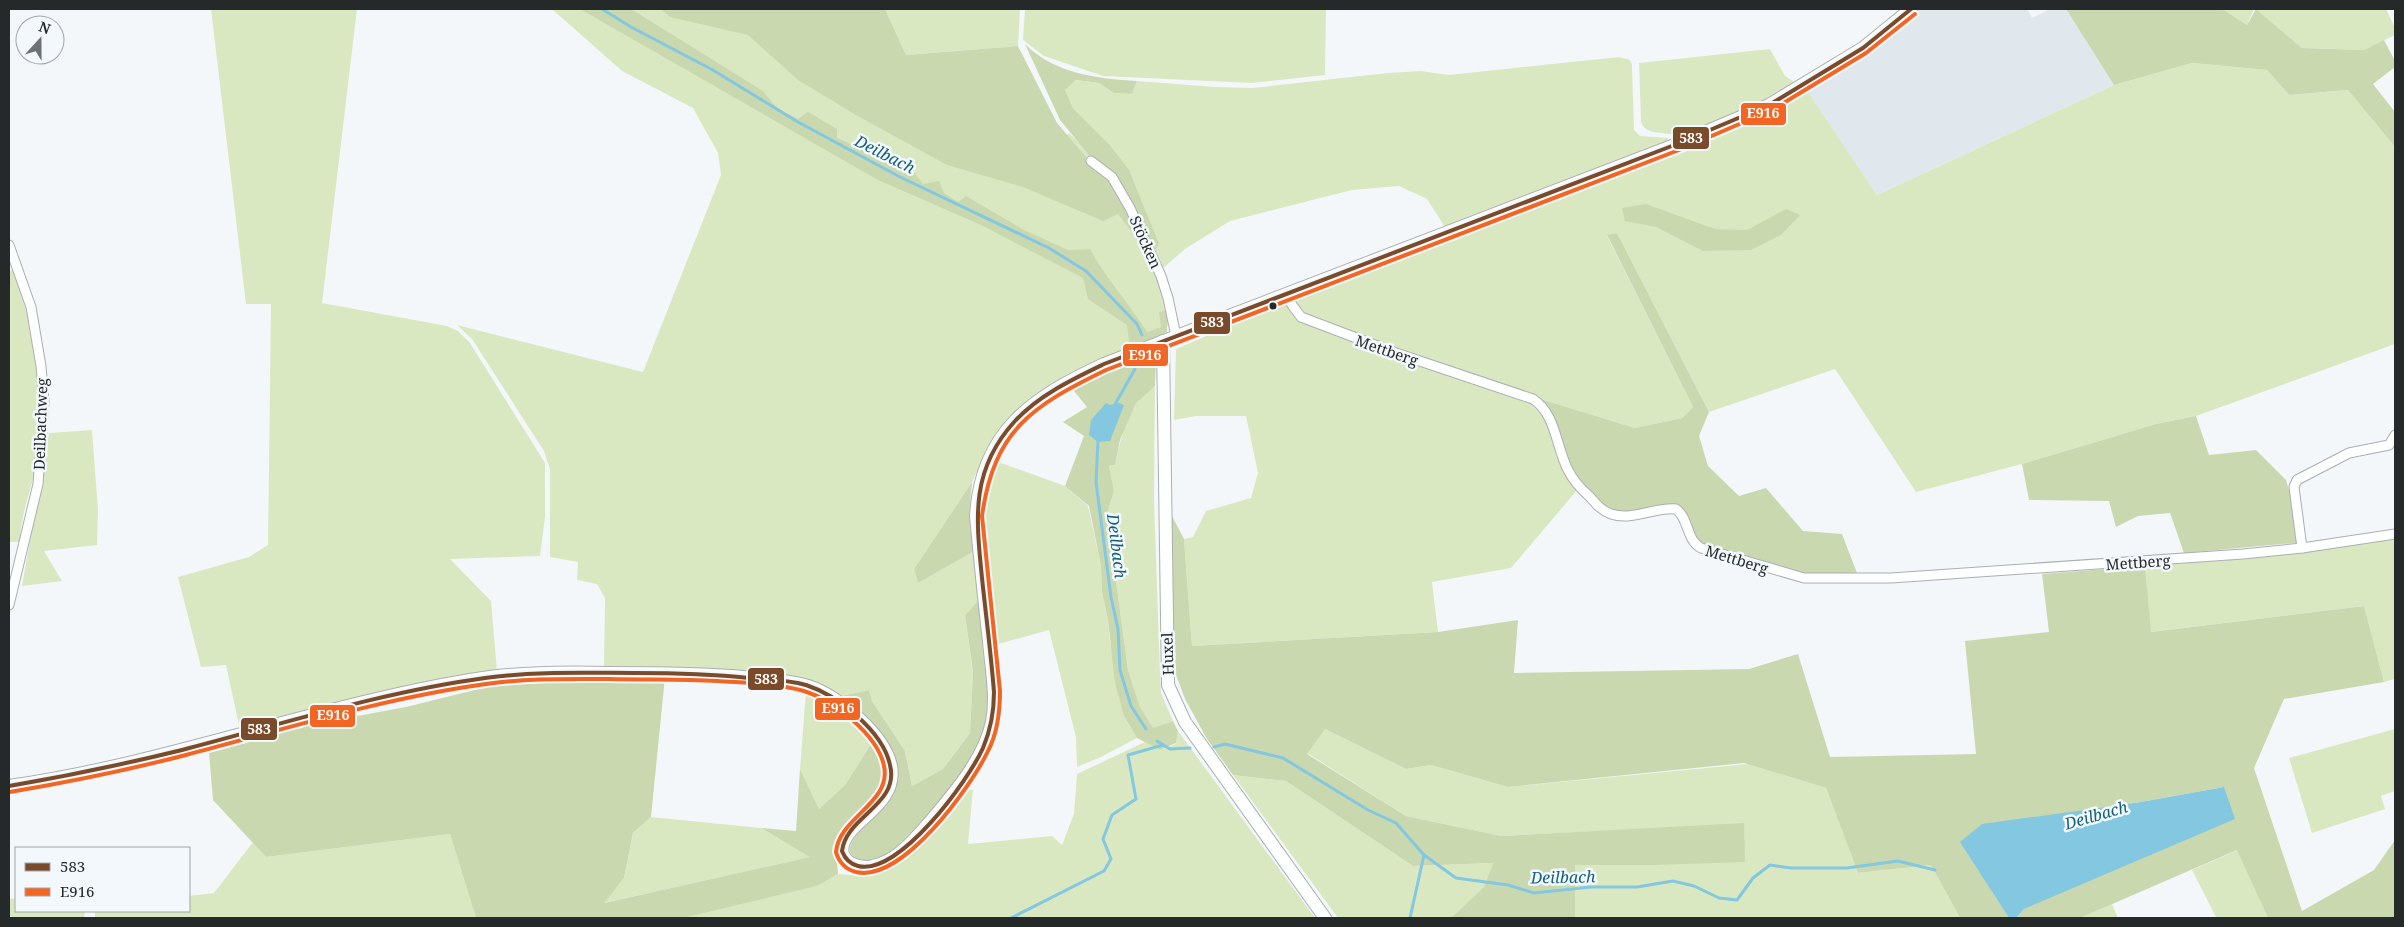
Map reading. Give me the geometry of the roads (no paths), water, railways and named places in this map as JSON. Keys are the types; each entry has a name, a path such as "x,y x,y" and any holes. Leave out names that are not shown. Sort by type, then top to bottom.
{"main road":[{"path":"9,786 100,770 194,748 353,705 474,679 572,672 666,673 740,677 795,682 813,688 831,697 851,712 879,741 891,768 891,780 877,806 849,835 843,846 843,855 848,862 857,867 870,867 884,863 907,846 958,788 978,758 992,722 993,686 976,516 977,492 983,470 998,441 1020,416 1047,394 1104,364 1658,151 1769,105 1863,48 1911,9"},
{"name":"Huxel","path":"1163,340 1168,685 1184,722 1325,918"}],"street":[{"name":"Stöcken","path":"1091,161 1112,177 1130,208 1161,276 1176,336"},
{"name":"Deilbachweg","path":"9,245 31,307 41,366 44,402 38,484 9,605"},
{"name":"Mettberg","path":"1286,293 1292,306 1301,317 1342,334 1537,402 1549,417 1568,471 1602,509 1611,514 1625,516 1676,509 1681,512 1694,544 1701,548 1796,577 1891,578 2197,558 2302,548 2395,534"},
{"path":"2302,548 2294,487 2297,480 2348,453 2389,445 2395,435"}],"water":[{"path":"1106,403 1110,405 1119,403 1124,405 1110,441 1098,442 1089,435 1091,420"},
{"path":"2224,787 2235,819 2024,909 2016,918 2009,918 1960,842 1982,824 2135,803"}],"waterway":[{"name":"Deilbach","path":"602,9 631,27 711,69 798,122 900,177 1049,248 1086,271 1137,324 1142,335"},
{"name":"Deilbach","path":"1113,408 1135,369"},
{"name":"Deilbach","path":"1098,440 1096,482 1111,597 1118,629 1120,670 1131,706 1146,729"},
{"name":"Deilbach","path":"1157,741 1170,749 1190,748"},
{"name":"Deilbach","path":"1214,747 1225,744 1283,758 1368,810 1396,823 1424,855 1456,878 1508,885 1534,893 1591,887 1637,887 1673,881 1694,886 1719,898 1737,900 1753,878 1770,865 1791,868 1847,868 1898,861 1935,870"},
{"path":"1011,918 1104,871 1111,859 1103,839 1112,815 1136,799 1128,755 1163,745"},
{"path":"1410,918 1424,855"}]}
